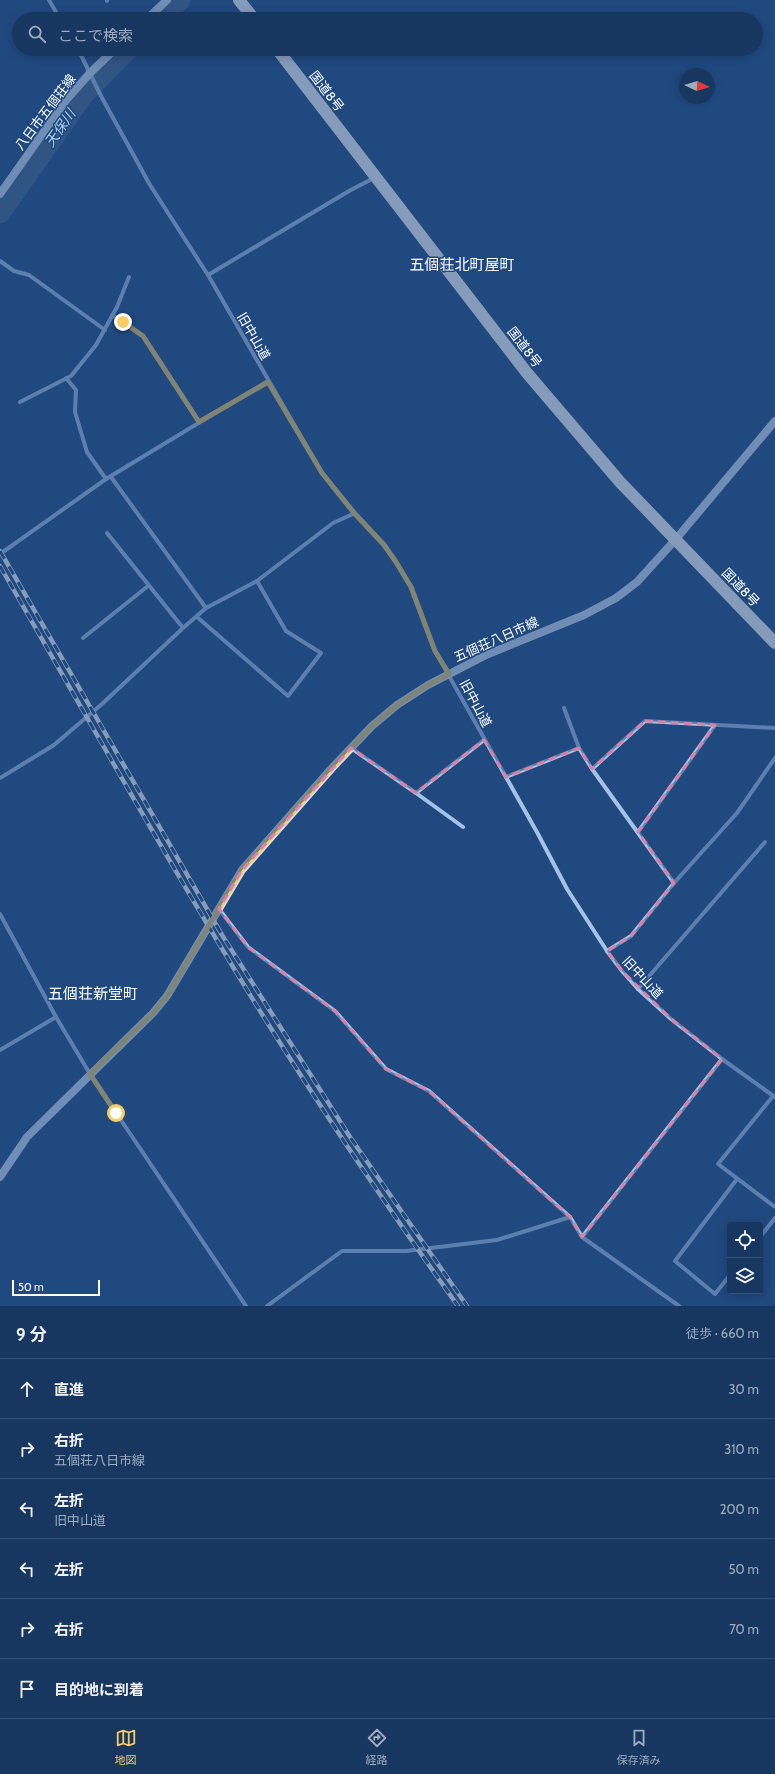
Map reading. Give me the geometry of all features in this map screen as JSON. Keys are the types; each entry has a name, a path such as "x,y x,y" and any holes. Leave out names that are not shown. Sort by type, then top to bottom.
{"highway":[{"path":"239,0 248,12"},
{"name":"国道8号","path":"282,56 527,373 620,482 775,643"}],"main road":[{"path":"154,12 167,0"},
{"name":"八日市五個荘線","path":"0,194 66,99 108,56"},
{"name":"五個荘八日市線","path":"0,1177 27,1137 153,1013 162,1002 220,909 242,870 372,726 397,705 428,685 486,655 584,615 616,598 637,582 676,540 775,421"}],"street":[{"path":"49,0 56,12"},
{"name":"旧中山道","path":"82,56 150,185 208,275 268,382 322,473 354,513 384,545 411,587 435,651 567,889 607,951 638,989 671,1019 774,1097"},
{"path":"208,275 349,191 376,177"},
{"path":"0,261 14,271 29,274 105,330"},
{"path":"20,402 70,376 96,345 105,330 129,277"},
{"path":"112,315 143,336 199,422"},
{"path":"66,378 76,390 75,412 87,452 106,479"},
{"path":"0,554 106,479 268,382"},
{"path":"111,477 206,608"},
{"path":"0,778 54,745 102,704 206,608 257,581 333,523 354,513"},
{"path":"107,534 183,628"},
{"path":"197,617 288,696 321,653 286,631 257,581"},
{"path":"83,638 148,586"},
{"path":"564,708 579,748 592,769 674,883"},
{"path":"592,769 645,721 775,728"},
{"path":"638,832 715,724"},
{"path":"416,793 484,740"},
{"path":"351,748 463,827"},
{"path":"506,777 579,748"},
{"path":"607,951 631,936 674,883 737,813 775,758"},
{"path":"638,989 765,842"},
{"path":"220,909 248,948 335,1011 386,1069 428,1091 570,1217 582,1237 679,1306"},
{"path":"0,914 56,1017 90,1074 246,1306"},
{"path":"0,1050 56,1017"},
{"path":"582,1237 722,1059"},
{"path":"774,1097 718,1164 775,1207"},
{"path":"727,1279 715,1294 674,1261 737,1178"},
{"path":"267,1306 342,1251 406,1252 497,1240 570,1217"},
{"path":"763,1233 775,1218"}],"highlighted area":[{"path":"645,721 715,725 638,832 674,883 631,936 607,951 622,971 671,1019 722,1059 582,1237 570,1217 429,1091 386,1069 335,1011 248,947 219,909 242,870 351,748 416,793 484,740 506,777 579,748 592,769"}],"waterway":[{"name":"天保川","path":"167,12 180,0"},
{"name":"天保川","path":"0,213 83,95 121,56"}],"railway":[{"path":"0,551 222,935 350,1137 467,1306"},
{"path":"0,566 187,891 243,984 332,1124 458,1306"}],"district":[{"name":"五個荘北町屋町","path":"462,265"},
{"name":"五個荘新堂町","path":"93,994"}],"route":[{"path":"116,1113 90,1074 153,1013 167,996 242,870 332,768 372,726 397,705 428,685 449,674 435,651 411,587 396,562 384,545 354,513 322,473 268,382 199,422 143,336 123,322"}]}
